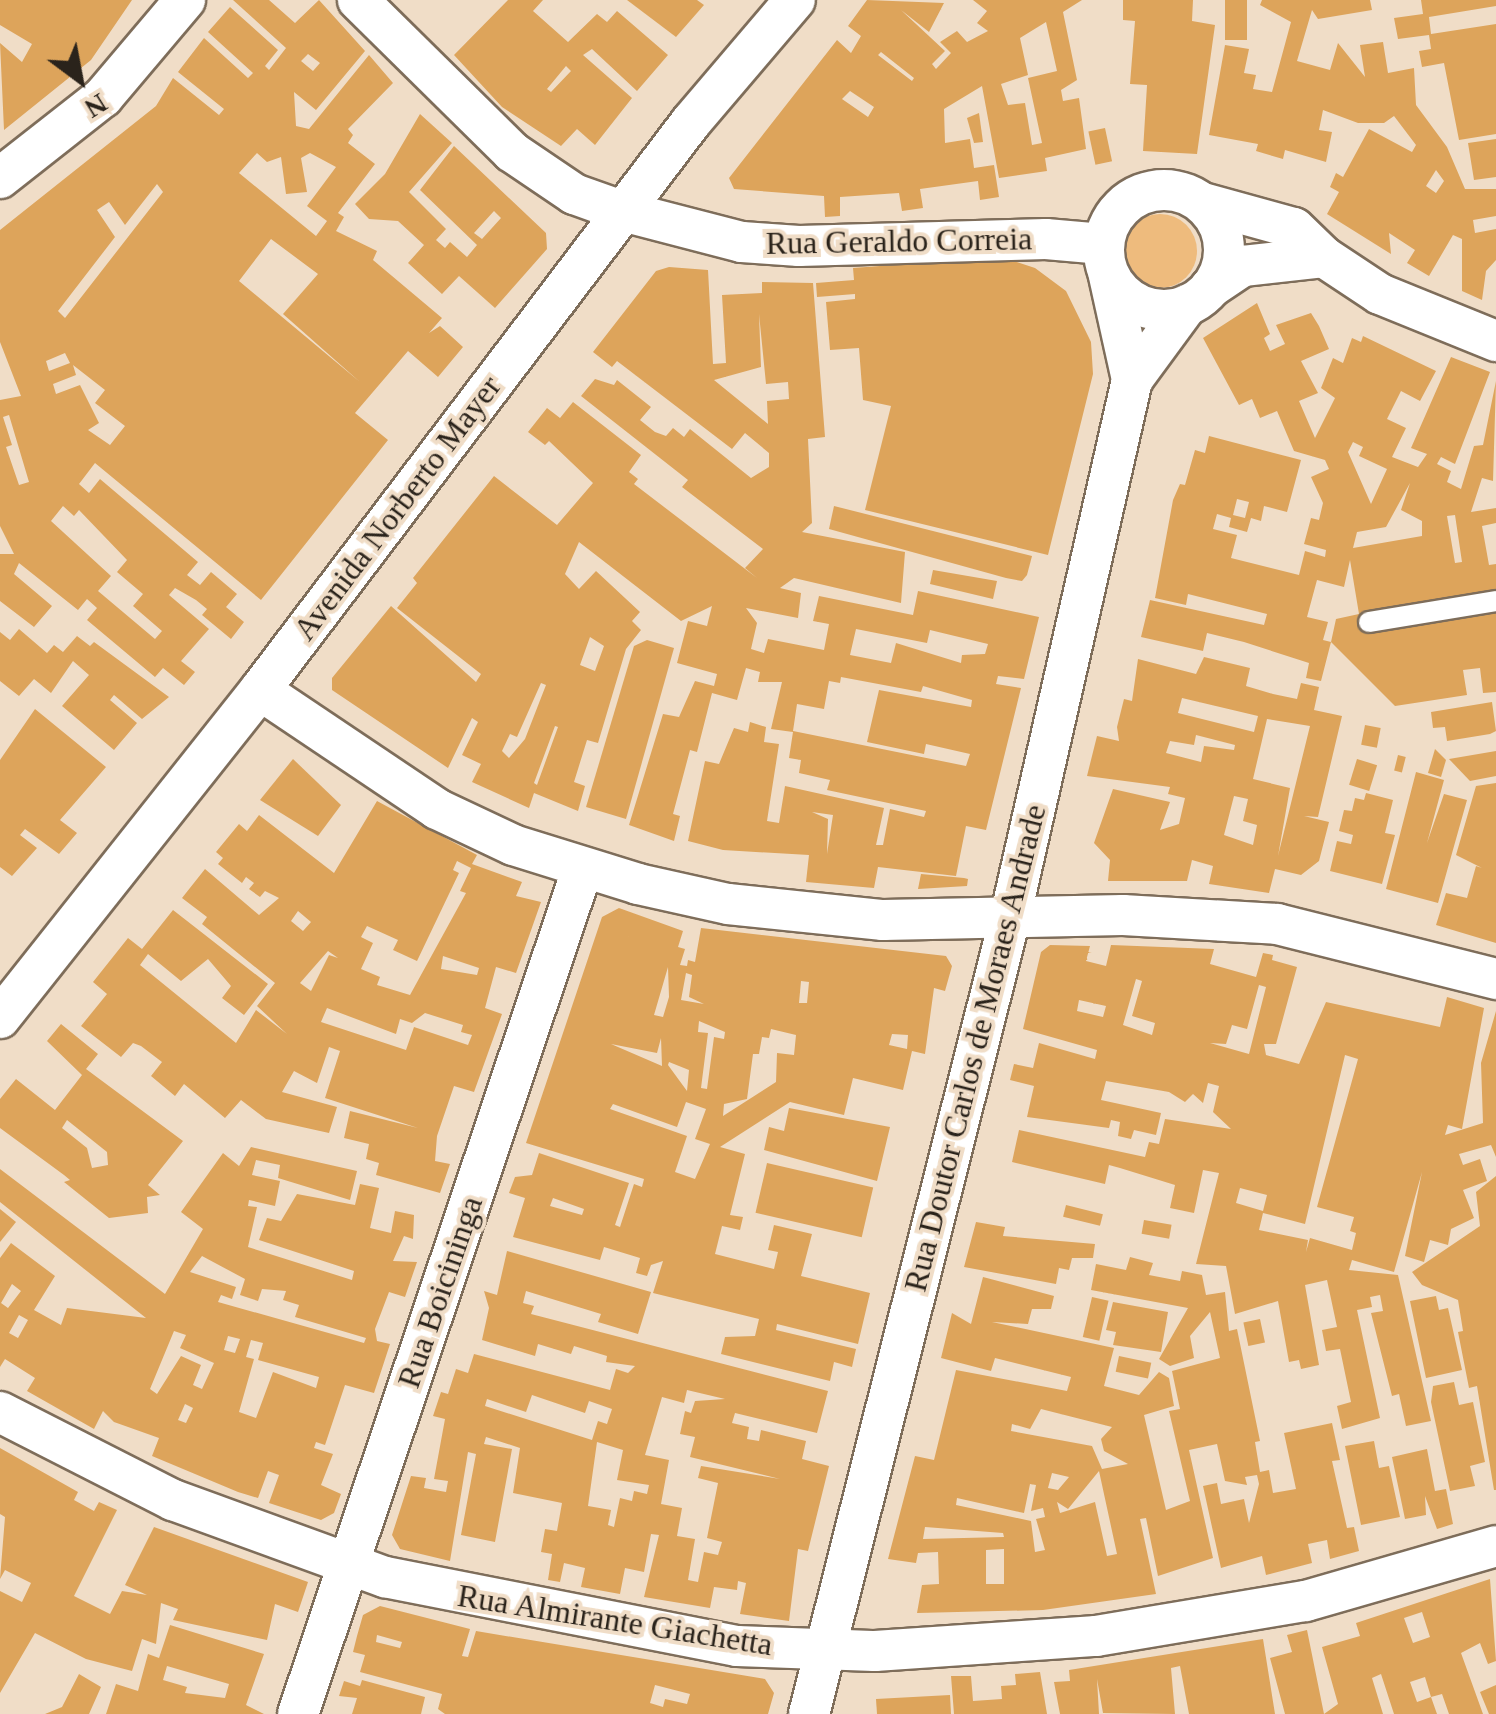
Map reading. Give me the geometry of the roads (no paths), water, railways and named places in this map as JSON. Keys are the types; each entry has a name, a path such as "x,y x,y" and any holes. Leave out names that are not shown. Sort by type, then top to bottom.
{"street":[{"path":"0,178 103,97 184,0"},
{"name":"Rua Geraldo Correia","path":"358,0 512,152 574,194 622,212 742,242 1106,259"},
{"name":"Avenida Norberto Mayer","path":"0,1018 260,690 622,212 795,0"},
{"path":"1324,258 1243,266 1198,296 1143,306 1106,259 1116,214 1141,194 1173,190 1203,204 1294,228 1324,258 1380,294 1496,341"},
{"path":"1198,296 1224,247 1203,204"},
{"name":"Rua Doutor Carlos de Moraes Andrade","path":"809,1714 1010,918 1132,380 1106,259"},
{"name":"Rua Doutor Carlos de Moraes Andrade","path":"1132,380 1198,296"},
{"path":"260,690 437,809 582,870 728,904 883,920 1162,916 1277,924 1496,978"},
{"name":"Rua Boicininga","path":"298,1714 582,870"},
{"name":"Rua Almirante Giachetta","path":"0,1412 173,1500 348,1564 472,1598 736,1646 826,1650 1096,1636 1306,1601 1496,1546"}],"lane":[{"path":"1369,622 1496,600"}]}
